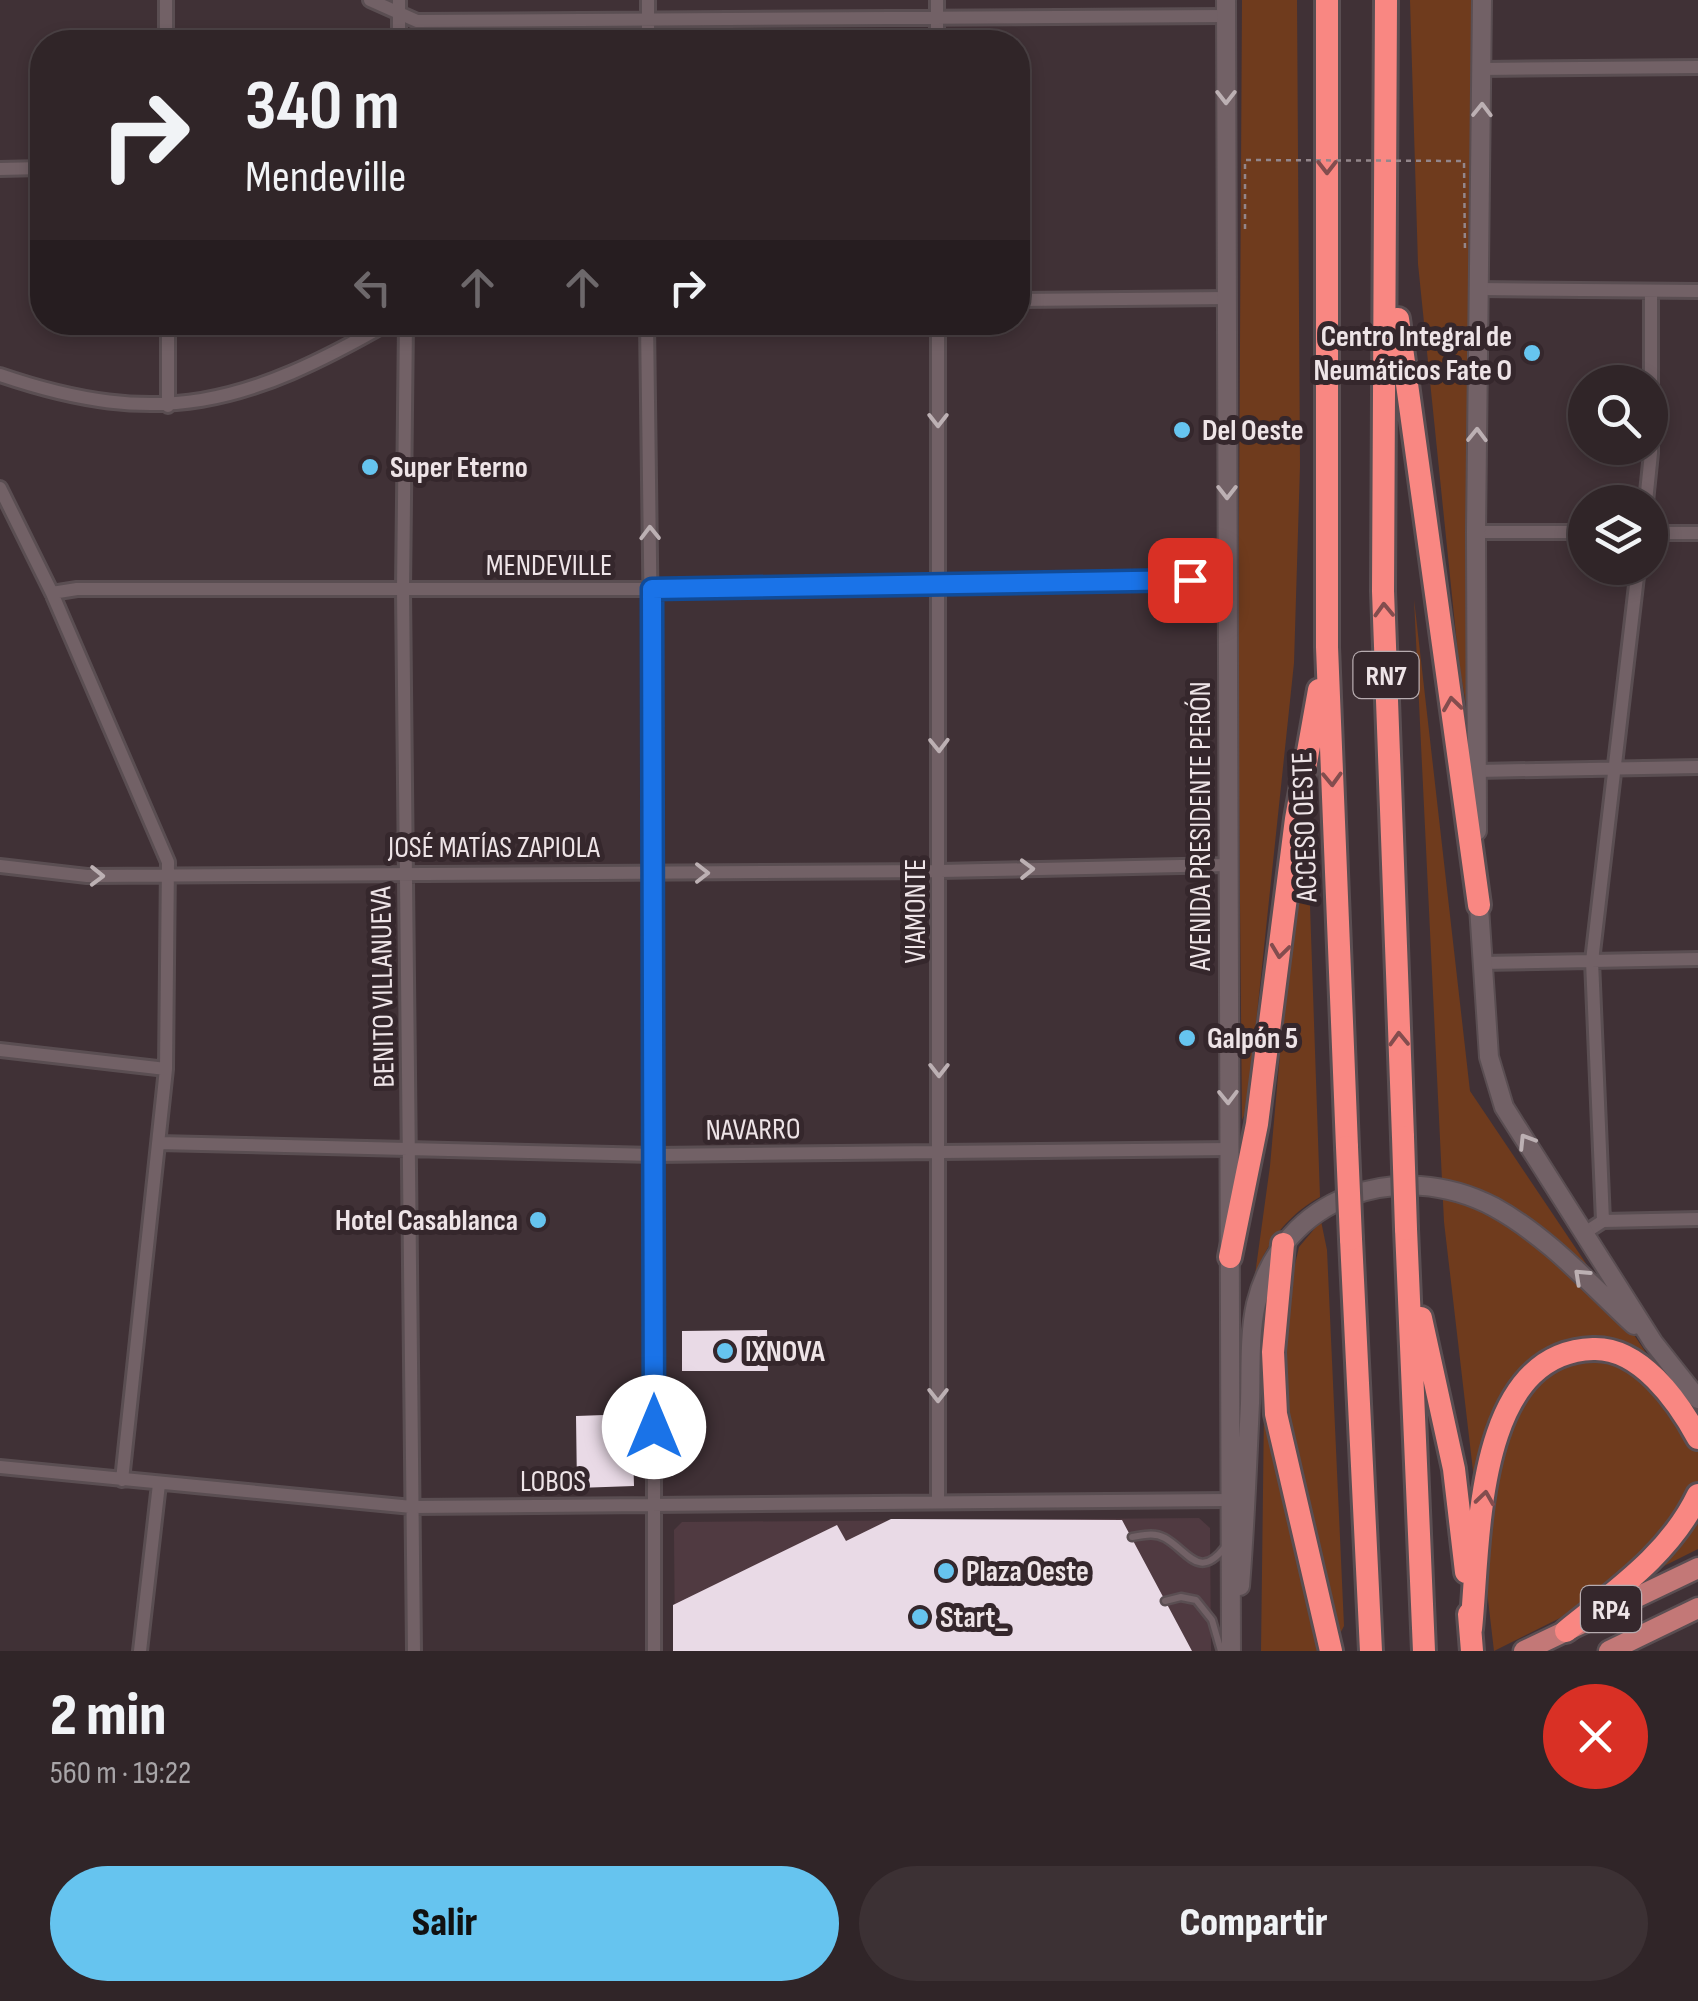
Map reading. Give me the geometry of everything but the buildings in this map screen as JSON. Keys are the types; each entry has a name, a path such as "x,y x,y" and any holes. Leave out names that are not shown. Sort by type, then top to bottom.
{"highway":[{"name":"ACCESO OESTE","path":"1327,0 1327,647 1370,1651"},
{"name":"RN7","path":"1386,0 1383,591 1423,1644"},
{"path":"1387,213 1405,386 1478,905"},
{"path":"1230,1257 1257,1124 1296,820 1327,647"},
{"path":"1282,1244 1273,1352 1278,1426 1331,1651"},
{"path":"1408,1261 1454,1469 1471,1637"},
{"path":"1471,1637 1484,1503 1496,1432 1510,1399 1535,1371 1556,1358 1586,1349 1622,1354 1668,1394 1698,1438"},
{"path":"1566,1631 1656,1555 1682,1524 1698,1495"}],"main road":[{"name":"RP4","path":"1524,1651 1698,1568"},
{"name":"RP4","path":"1609,1651 1698,1608"}],"street":[{"path":"166,0 166,30"},
{"path":"370,0 417,21 937,16 1226,8"},
{"path":"399,0 400,30"},
{"path":"648,0 648,30"},
{"path":"937,0 937,30"},
{"path":"1482,0 1476,532 1478,905 1480,963 1494,1084 1504,1107 1583,1234 1653,1342 1698,1399"},
{"name":"AVENIDA PRESIDENTE PERÓN","path":"1226,8 1228,1500 1233,1651"},
{"path":"1482,69 1698,68"},
{"path":"0,168 30,168"},
{"path":"1480,289 1698,291"},
{"path":"1648,485 1650,291"},
{"path":"1030,300 1228,298"},
{"path":"168,335 168,406"},
{"path":"0,375 58,393 127,405 168,406 233,396 266,385 364,335"},
{"name":"BENITO VILLANUEVA","path":"406,335 402,590 414,1651"},
{"path":"647,335 654,873 654,1651"},
{"name":"VIAMONTE","path":"938,335 938,1500"},
{"path":"0,488 52,593 164,851 169,876 166,1069 122,1480"},
{"path":"1476,532 1568,532"},
{"path":"1668,533 1698,533"},
{"name":"MENDEVILLE","path":"52,593 1226,580"},
{"path":"1603,1220 1592,961 1636,585"},
{"path":"1477,771 1698,767"},
{"name":"JOSÉ MATÍAS ZAPIOLA","path":"0,866 87,876 169,876 940,871 1228,865"},
{"path":"1480,963 1698,959"},
{"path":"0,1058 0,1050 166,1069"},
{"name":"NAVARRO","path":"158,1143 410,1146 654,1156 1229,1149"},
{"path":"1233,1651 1253,1320 1265,1276 1282,1244 1314,1213 1356,1194 1404,1187 1449,1191 1492,1206 1534,1233 1653,1342"},
{"path":"1583,1234 1603,1220 1698,1219"},
{"name":"LOBOS","path":"0,1467 412,1507 1228,1500"},
{"path":"140,1651 160,1484"}],"lane":[{"path":"1132,1537 1152,1534 1166,1539 1188,1559 1204,1563 1217,1558 1229,1542"},
{"path":"1165,1600 1196,1600 1212,1620 1221,1651"}],"path":[{"path":"1245,229 1245,160 1464,162 1464,253"}],"shaded area":[{"path":"1242,0 1297,0 1300,466 1294,663 1247,1109 1242,1120 1238,687"},
{"path":"1410,0 1473,0 1471,733 1459,664 1418,264"},
{"path":"1414,599 1470,1091 1698,1430 1698,1549 1494,1651 1444,1222"},
{"path":"1307,818 1320,1197 1280,1230 1255,1275 1270,1166 1294,897"},
{"path":"1321,1221 1327,1250 1344,1626 1331,1651 1261,1651 1264,1409 1286,1367 1288,1295 1299,1247"},
{"name":"Plaza Oeste","path":"1199,1518 1210,1528 1211,1651 675,1651 674,1530 682,1522"}],"place":[{"name":"Centro Integral de Neumáticos Fate O","path":"1532,353"},
{"name":"Del Oeste","path":"1182,430"},
{"name":"Super Eterno","path":"370,467"},
{"name":"Galpón 5","path":"1187,1038"},
{"name":"Hotel Casablanca","path":"538,1220"},
{"name":"IXNOVA","path":"725,1351"},
{"name":"Plaza Oeste","path":"946,1571"},
{"name":"Start_","path":"920,1617"}],"route":[{"path":"654,1427 652,589 1190,580"}]}
